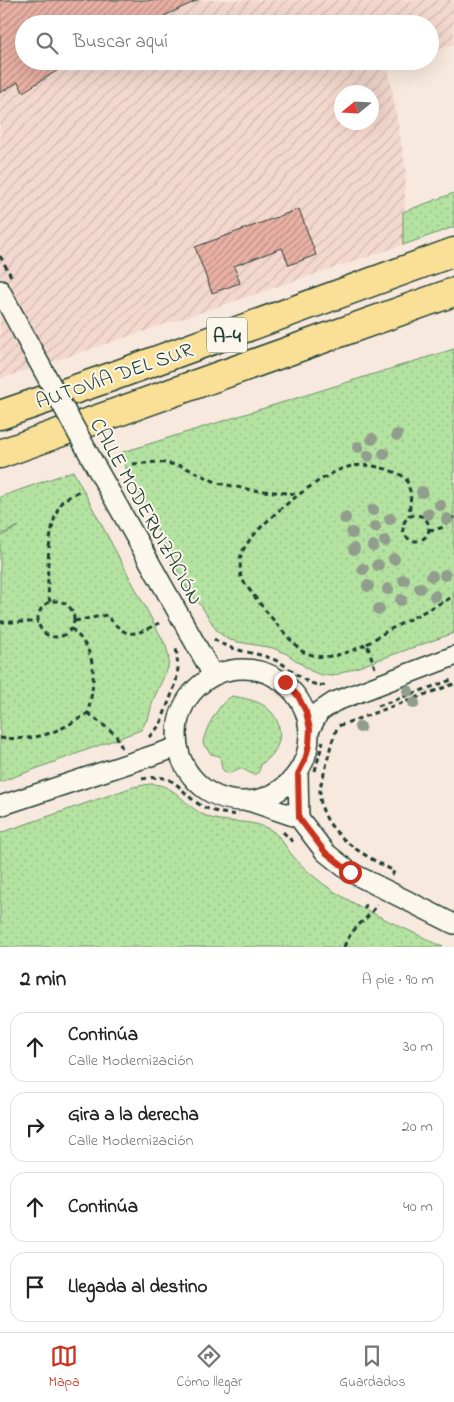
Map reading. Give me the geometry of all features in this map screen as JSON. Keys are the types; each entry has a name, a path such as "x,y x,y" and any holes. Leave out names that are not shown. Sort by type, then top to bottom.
{"highway":[{"name":"AUTOVÍA DEL SUR","path":"0,415 111,377 454,252"},
{"name":"AUTOVÍA DEL SUR","path":"0,454 454,292"}],"street":[{"name":"CALLE MODERNIZACIÓN","path":"0,290 96,467 213,675"},
{"path":"298,696 370,687 454,656"},
{"path":"317,734 298,696 285,682 268,673 250,668 231,669 213,675 196,688 184,705 177,725 178,747 184,765 196,781 211,793 247,809 299,818 325,852 350,872 454,924"},
{"path":"299,818 306,774 307,752 317,734 319,712 333,693"},
{"path":"0,806 178,747"},
{"path":"247,809 306,774"}],"path":[{"path":"132,464 160,462 182,466 218,483 251,490 298,494"},
{"path":"409,516 422,516 428,522 429,530 421,541 408,539 402,527 409,516 411,494 406,478 397,472 377,467 363,465 346,467 298,494 249,541 241,555 241,576 256,600 301,650 314,656 346,653 367,644 387,631 454,596"},
{"path":"50,602 48,589 52,527 62,502 81,490"},
{"path":"429,530 441,528 454,518"},
{"path":"56,601 68,605 72,610 75,621 72,629 62,637 50,636 40,628 38,622 41,610 50,602 56,601"},
{"path":"75,621 107,614 119,630 125,634 142,631 159,623"},
{"path":"0,622 38,622"},
{"path":"0,738 21,739 44,736 65,728 88,713 93,689 91,655 85,641 72,629"},
{"path":"212,638 237,651 276,660 312,684 333,693"},
{"path":"146,738 154,734 160,725 176,683 178,668 174,640"},
{"path":"367,644 374,665"},
{"path":"370,687 376,706 454,680"},
{"path":"344,947 357,924 372,914 394,871 369,858 348,843 329,823 322,808 320,790 332,740 338,726 454,684"},
{"path":"88,713 116,735 141,779 165,777 172,780 202,806 224,814 247,809"},
{"path":"306,774 320,759 317,734"},
{"path":"278,828 298,847"},
{"path":"361,895 369,899 364,909"}],"shaded area":[{"path":"0,0 454,0 454,44 439,50 439,15 15,15 15,70 388,70 406,170 403,245 0,379"}],"green space":[{"path":"454,193 454,227 403,245 403,212"},
{"path":"454,349 454,633 333,676 321,675 311,671 287,654 273,648 227,639 217,631 202,607 187,589 129,475 120,453"},
{"path":"73,471 166,646 169,658 168,668 153,700 149,716 141,730 0,782 0,537 19,526 0,535 0,497"},
{"path":"233,696 252,700 263,705 271,711 279,727 278,744 269,758 261,764 258,773 255,774 240,768 230,773 224,771 220,756 211,754 203,744 206,732 218,709 228,698"},
{"path":"150,784 166,787 196,811 211,818 251,823 271,830 301,864 330,889 361,907 443,947 0,947 0,833 133,787"}],"building":[{"path":"0,0 198,0 166,15 15,15 15,70 58,70 23,92 18,82 0,93"},
{"path":"299,209 316,255 289,265 282,248 234,266 240,283 212,293 195,247"}],"route":[{"path":"285,682 298,696 306,712 310,729 309,745 305,760 298,774 299,818 325,852 350,872"}]}
